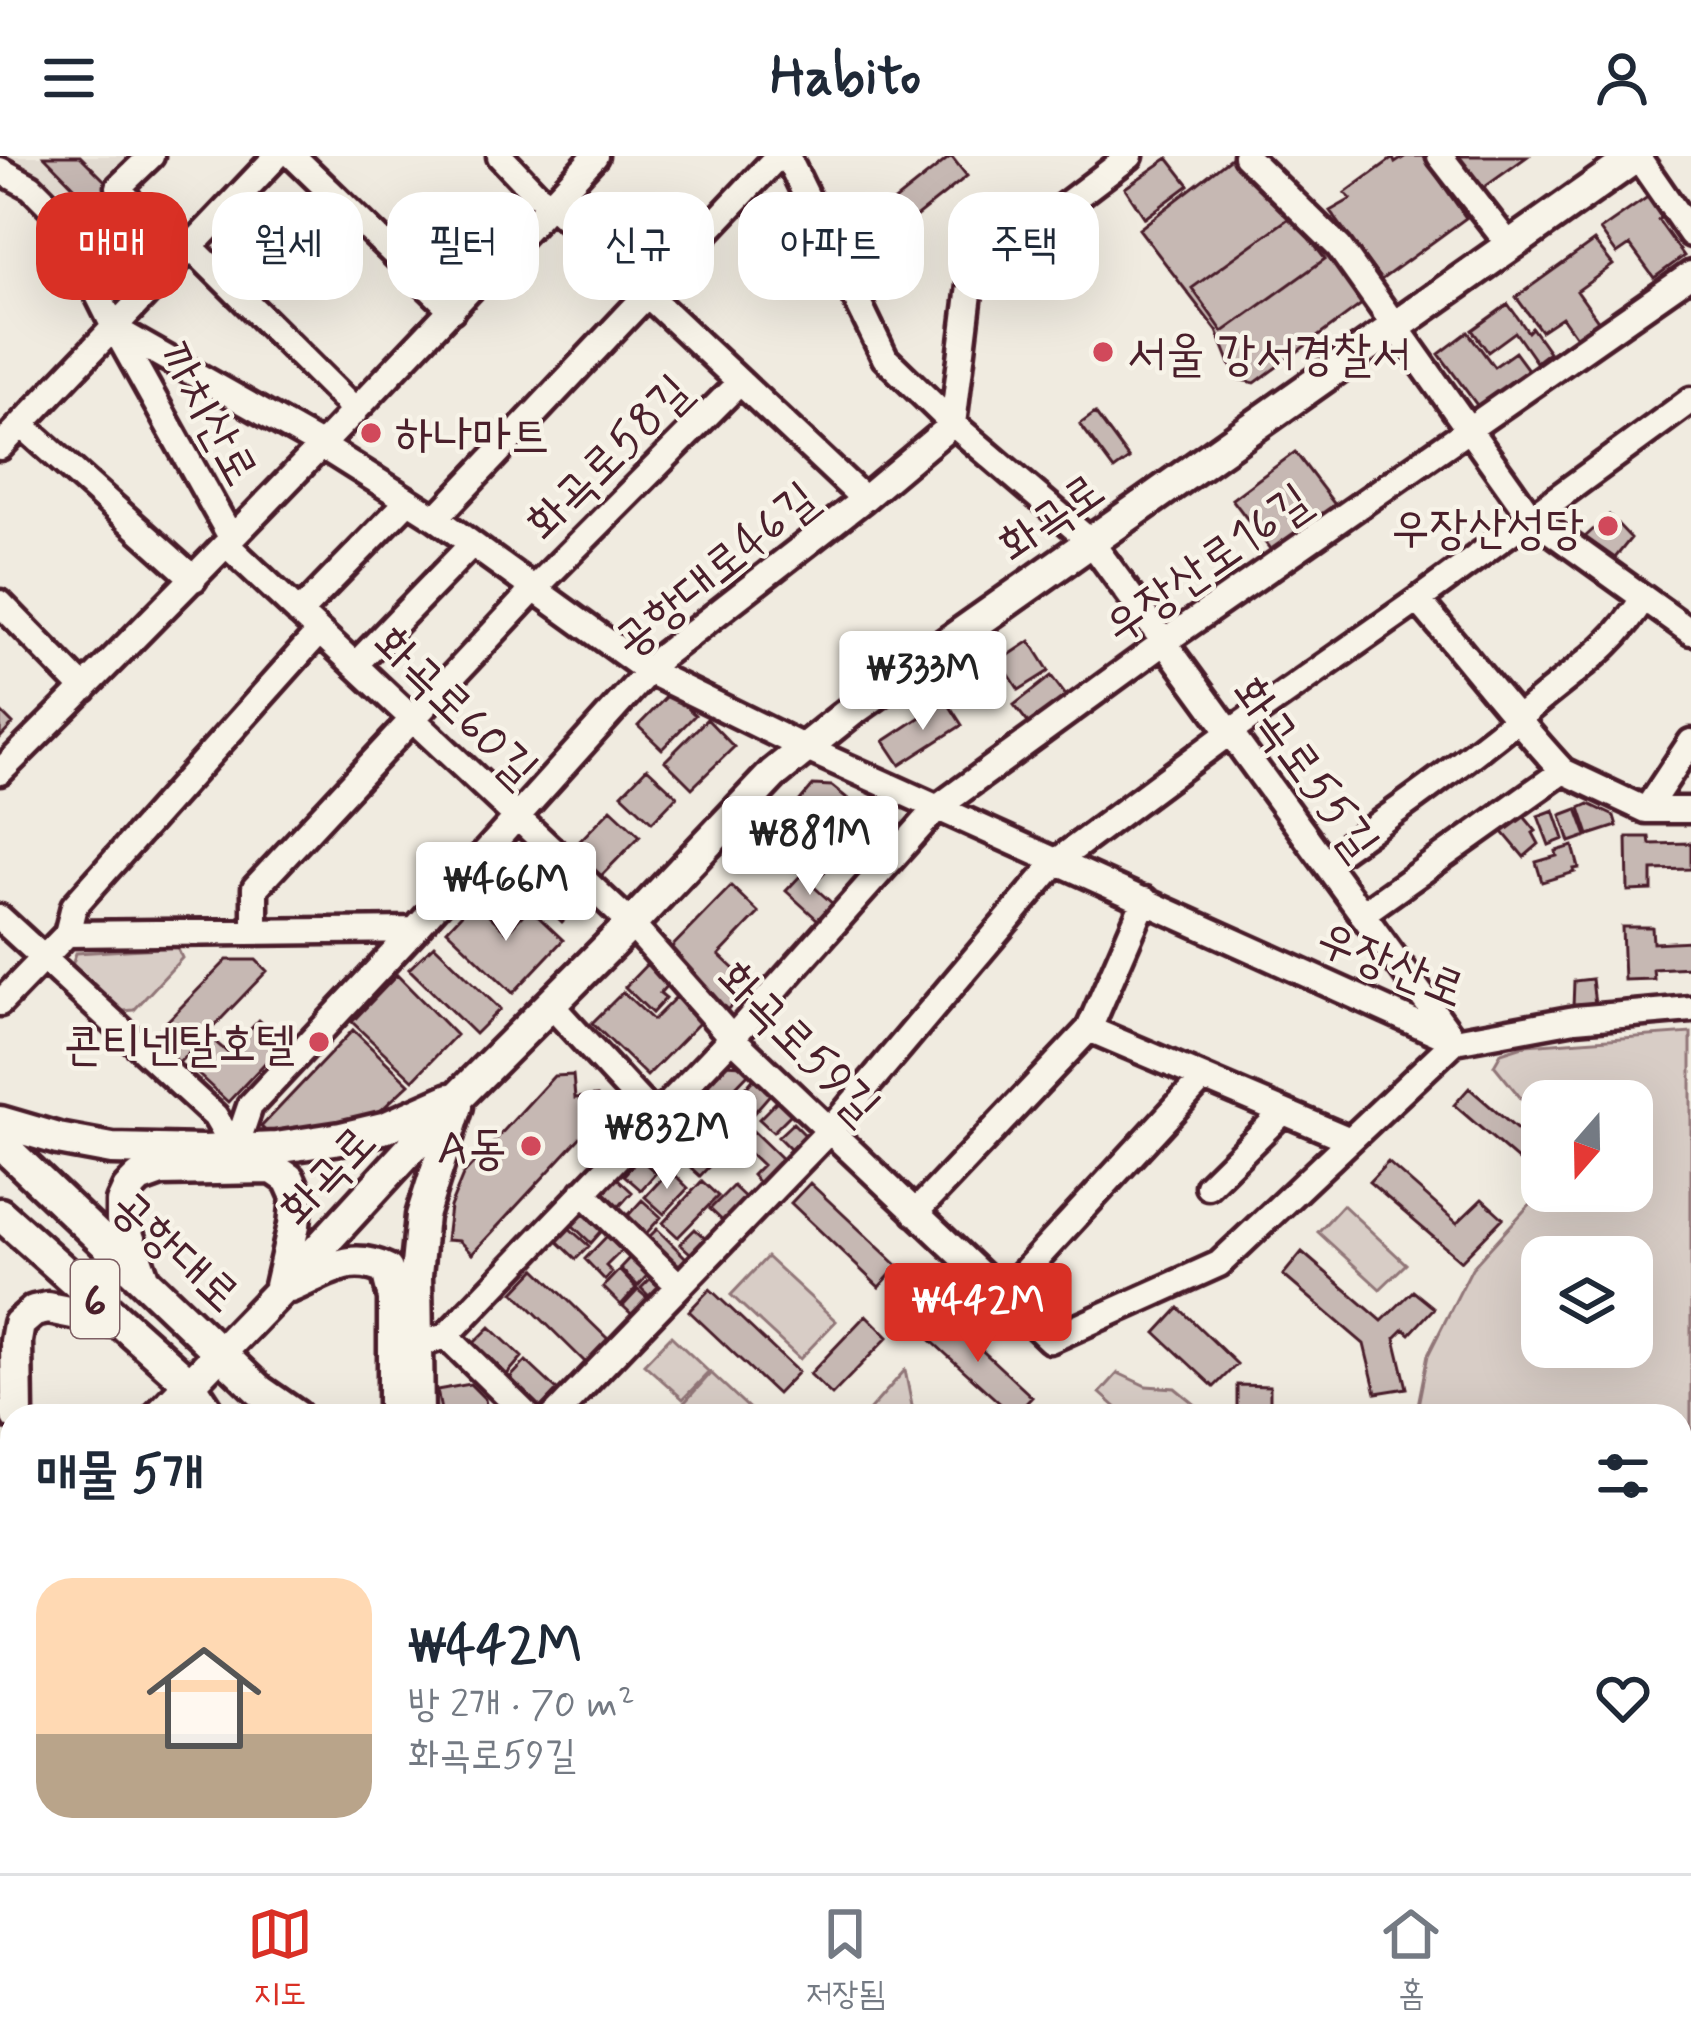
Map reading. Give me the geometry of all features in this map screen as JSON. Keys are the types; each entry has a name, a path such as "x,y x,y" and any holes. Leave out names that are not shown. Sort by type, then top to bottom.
{"main road":[{"name":"화곡로","path":"171,1404 461,1094 773,774 867,700 1637,156"},
{"path":"0,1122 112,1149 276,1148 387,1127 461,1094"},
{"path":"420,1404 432,1341 416,1275 422,1216 461,1094"},
{"name":"공항대로","path":"0,1144 279,1404"},
{"path":"144,1280 122,1220 122,1202 139,1178 161,1170 273,1168 289,1179 297,1198 279,1292"},
{"name":"공항대로","path":"0,1214 190,1384 203,1404"},
{"path":"279,1292 348,1262 369,1262 387,1270 394,1298 394,1404"},
{"path":"16,1404 16,1341 20,1324 34,1311 68,1310 121,1322"}],"street":[{"name":"까치산로","path":"124,192 119,187 151,156"},
{"path":"188,251 278,156"},
{"path":"293,156 452,310"},
{"path":"500,156 563,215"},
{"name":"까치산로","path":"0,772 230,542 596,156"},
{"name":"화곡로58길","path":"714,226 783,156"},
{"name":"화곡로55길","path":"783,156 885,358 953,424 1091,542 1455,1041"},
{"path":"953,424 971,277 1130,156"},
{"path":"1246,156 1339,247 1531,517 1691,632"},
{"path":"1440,156 1510,246"},
{"path":"1637,156 1691,234"},
{"path":"0,170 31,187 57,212 115,329"},
{"name":"까치산로","path":"188,260 354,413"},
{"name":"우장산로16길","path":"432,1341 732,1039 937,808 1164,642 1691,274"},
{"path":"0,447 142,300"},
{"name":"화곡로58길","path":"436,518 641,300"},
{"path":"651,300 864,499"},
{"name":"까치산로","path":"115,329 230,542"},
{"name":"화곡로58길","path":"115,329 322,446 436,518 648,670 805,748"},
{"name":"화곡로58길","path":"413,721 534,589 740,382"},
{"path":"566,1404 829,1131 1057,861 1691,400"},
{"name":"공항대로46길","path":"416,930 661,657 953,424"},
{"path":"22,425 194,579"},
{"path":"299,613 408,501"},
{"name":"화곡로60길","path":"230,542 299,613 631,924"},
{"name":"화곡로58길","path":"355,665 472,544"},
{"path":"1325,862 1516,720 1611,640 1643,598"},
{"path":"1418,600 1563,771 1646,810 1691,810"},
{"path":"0,603 84,688"},
{"path":"0,1003 68,934 74,906 319,632"},
{"path":"255,930 255,888 413,721"},
{"path":"1646,810 1691,742"},
{"name":"우장산로","path":"805,748 1455,1041 1574,1019 1691,1010"},
{"path":"1362,914 1563,771"},
{"path":"915,1213 1089,1029 1145,900"},
{"path":"0,918 215,1116 235,1150"},
{"name":"화곡로59길","path":"631,924 732,1039 1050,1340 1219,1264 1455,1041"},
{"path":"68,934 416,930"},
{"name":"화곡로","path":"235,1150 250,1106 416,930"},
{"path":"551,1005 656,1118"},
{"path":"1089,1029 1350,1140"},
{"path":"1003,1295 1203,1078"},
{"path":"1208,1186 1283,1112"},
{"path":"583,1192 679,1286"},
{"path":"432,1341 513,1404"}],"shaded area":[{"path":"10,156 141,156 107,192 61,191"},
{"path":"177,947 182,958 134,1010 113,1012 70,972 76,953"},
{"path":"1691,1033 1691,1404 1418,1404 1428,1355 1472,1268 1523,1212 1653,1212 1653,1080 1521,1080 1521,1098 1494,1065 1501,1053 1526,1045"},
{"path":"1343,1205 1406,1264 1380,1289 1318,1232"},
{"path":"767,1257 836,1321 800,1359 731,1295"},
{"path":"671,1336 709,1372 683,1399 644,1364"},
{"path":"905,1370 912,1404 875,1404"},
{"path":"711,1373 744,1404 685,1404"},
{"path":"1118,1373 1146,1386 1175,1388 1195,1404 1112,1404 1100,1393"}],"building":[{"path":"44,156 80,156 110,186 104,192 79,192"},
{"path":"951,156 967,176 924,210 924,192 906,192"},
{"path":"1233,156 1330,249 1366,301 1255,383 1236,379 1217,331 1139,229"},
{"path":"1406,156 1423,156 1466,218 1381,280 1330,211 1351,199 1345,193 1393,158 1395,163"},
{"path":"1458,156 1528,156 1482,189"},
{"path":"1168,158 1189,185 1145,218 1125,188"},
{"path":"1649,196 1663,216 1658,220 1684,256 1654,278 1630,245 1617,254 1600,230"},
{"path":"1292,216 1325,259 1223,332 1192,288"},
{"path":"1594,241 1613,265 1577,291 1601,325 1579,341 1562,317 1541,331 1516,297"},
{"path":"1508,304 1549,352 1536,362 1515,332 1488,352 1472,330"},
{"path":"1468,332 1494,367 1515,352 1532,375 1482,412 1439,354"},
{"path":"1095,413 1129,459 1114,470 1080,424"},
{"path":"1295,452 1336,506 1273,553 1232,499"},
{"name":"우장산성당","path":"1609,515 1631,538 1615,558 1585,537"},
{"path":"1030,641 1049,671 1019,690 1000,661"},
{"path":"1051,676 1070,701 1033,729 1014,705"},
{"path":"671,692 695,715 662,749 638,726"},
{"path":"946,700 962,725 900,765 884,741"},
{"path":"0,711 13,724 0,738"},
{"path":"707,719 734,747 692,788 665,761"},
{"path":"647,768 677,796 652,822 622,794"},
{"path":"813,785 832,786 858,807 829,842 791,811"},
{"path":"878,804 903,826 867,866 842,845"},
{"path":"1589,804 1614,816 1617,826 1589,835 1580,808"},
{"path":"611,809 640,836 598,879 570,851"},
{"path":"1577,809 1587,836 1570,842 1561,815"},
{"path":"1554,810 1564,839 1549,845 1538,816"},
{"path":"1522,814 1536,831 1539,844 1524,857 1502,831"},
{"path":"787,815 836,859 816,881 768,837"},
{"path":"1627,837 1649,837 1650,844 1691,843 1691,869 1652,870 1652,890 1628,891"},
{"path":"1573,846 1579,868 1542,882 1536,862"},
{"path":"535,847 586,897 562,922 510,873"},
{"path":"801,875 834,905 819,921 786,891"},
{"path":"731,886 759,913 719,955 751,985 726,1011 666,953"},
{"path":"474,901 507,932 529,908 563,940 513,993 447,930"},
{"path":"1622,927 1652,927 1653,943 1691,941 1691,967 1653,969 1654,979 1624,980"},
{"path":"434,945 500,1009 475,1034 409,969"},
{"path":"227,960 256,960 267,971 175,1067 147,1042"},
{"path":"647,964 668,984 660,993 666,998 652,1013 625,987"},
{"path":"397,975 456,1035 413,1080 352,1022"},
{"path":"1592,979 1595,1005 1573,1008 1574,981"},
{"path":"623,992 653,1020 677,996 702,1020 647,1076 592,1023"},
{"path":"259,1020 284,1043 228,1102 188,1065 212,1039 228,1053"},
{"path":"353,1030 409,1084 377,1114 326,1133 274,1138 261,1127"},
{"path":"725,1064 743,1065 750,1072 723,1100 706,1083"},
{"name":"A동","path":"573,1075 575,1098 597,1096 599,1117 472,1254 459,1241 446,1240 450,1207 463,1175 554,1076"},
{"path":"756,1076 773,1091 752,1115 735,1101"},
{"path":"1469,1088 1521,1133 1521,1163 1454,1105"},
{"path":"702,1092 719,1109 693,1136 676,1119"},
{"path":"781,1097 795,1110 773,1132 759,1119"},
{"path":"793,1123 811,1141 797,1156 778,1137"},
{"path":"711,1124 731,1143 700,1176 680,1158"},
{"path":"753,1131 785,1162 762,1186 752,1175 762,1165 740,1144"},
{"path":"662,1132 679,1149 660,1168 643,1151"},
{"path":"639,1158 656,1173 641,1190 624,1175"},
{"path":"1388,1162 1457,1223 1482,1199 1503,1218 1461,1261 1369,1182"},
{"path":"670,1170 688,1188 664,1214 645,1197"},
{"path":"616,1177 632,1192 616,1210 599,1194"},
{"path":"702,1181 718,1196 678,1237 663,1223"},
{"path":"810,1183 898,1266 879,1287 791,1203"},
{"path":"733,1186 751,1203 728,1226 710,1209"},
{"path":"642,1200 661,1217 643,1237 624,1220"},
{"path":"584,1208 608,1224 591,1243 570,1223"},
{"path":"568,1227 589,1246 576,1259 556,1240"},
{"path":"657,1229 690,1262 680,1272 647,1239"},
{"path":"695,1229 712,1245 698,1260 680,1244"},
{"path":"608,1235 623,1249 606,1266 612,1272 605,1280 585,1259"},
{"path":"1302,1252 1382,1321 1413,1291 1434,1308 1410,1334 1404,1329 1395,1338 1407,1388 1376,1393 1364,1344 1283,1275"},
{"path":"634,1253 651,1271 638,1286 620,1268"},
{"path":"536,1269 611,1342 588,1365 514,1292"},
{"path":"619,1270 636,1288 621,1305 603,1287"},
{"path":"655,1274 667,1293 657,1304 641,1288"},
{"path":"710,1289 798,1372 777,1394 689,1311"},
{"path":"638,1290 655,1305 640,1322 623,1306"},
{"path":"1179,1308 1237,1364 1214,1387 1156,1333"},
{"path":"866,1315 888,1337 832,1395 810,1374"},
{"path":"944,1315 1032,1397 1025,1404 1001,1404 925,1335"},
{"path":"490,1327 522,1357 503,1379 473,1351 473,1344"},
{"path":"526,1361 557,1390 544,1404 536,1404 509,1379"},
{"path":"470,1384 486,1404 440,1404 437,1390"},
{"path":"1237,1385 1270,1386 1270,1404 1237,1404"}],"place":[{"name":"서울 강서경찰서","path":"1103,352"},
{"name":"하나마트","path":"371,433"},
{"name":"우장산성당","path":"1608,526"},
{"name":"콘티넨탈호텔","path":"319,1042"},
{"name":"A동","path":"531,1146"}]}
